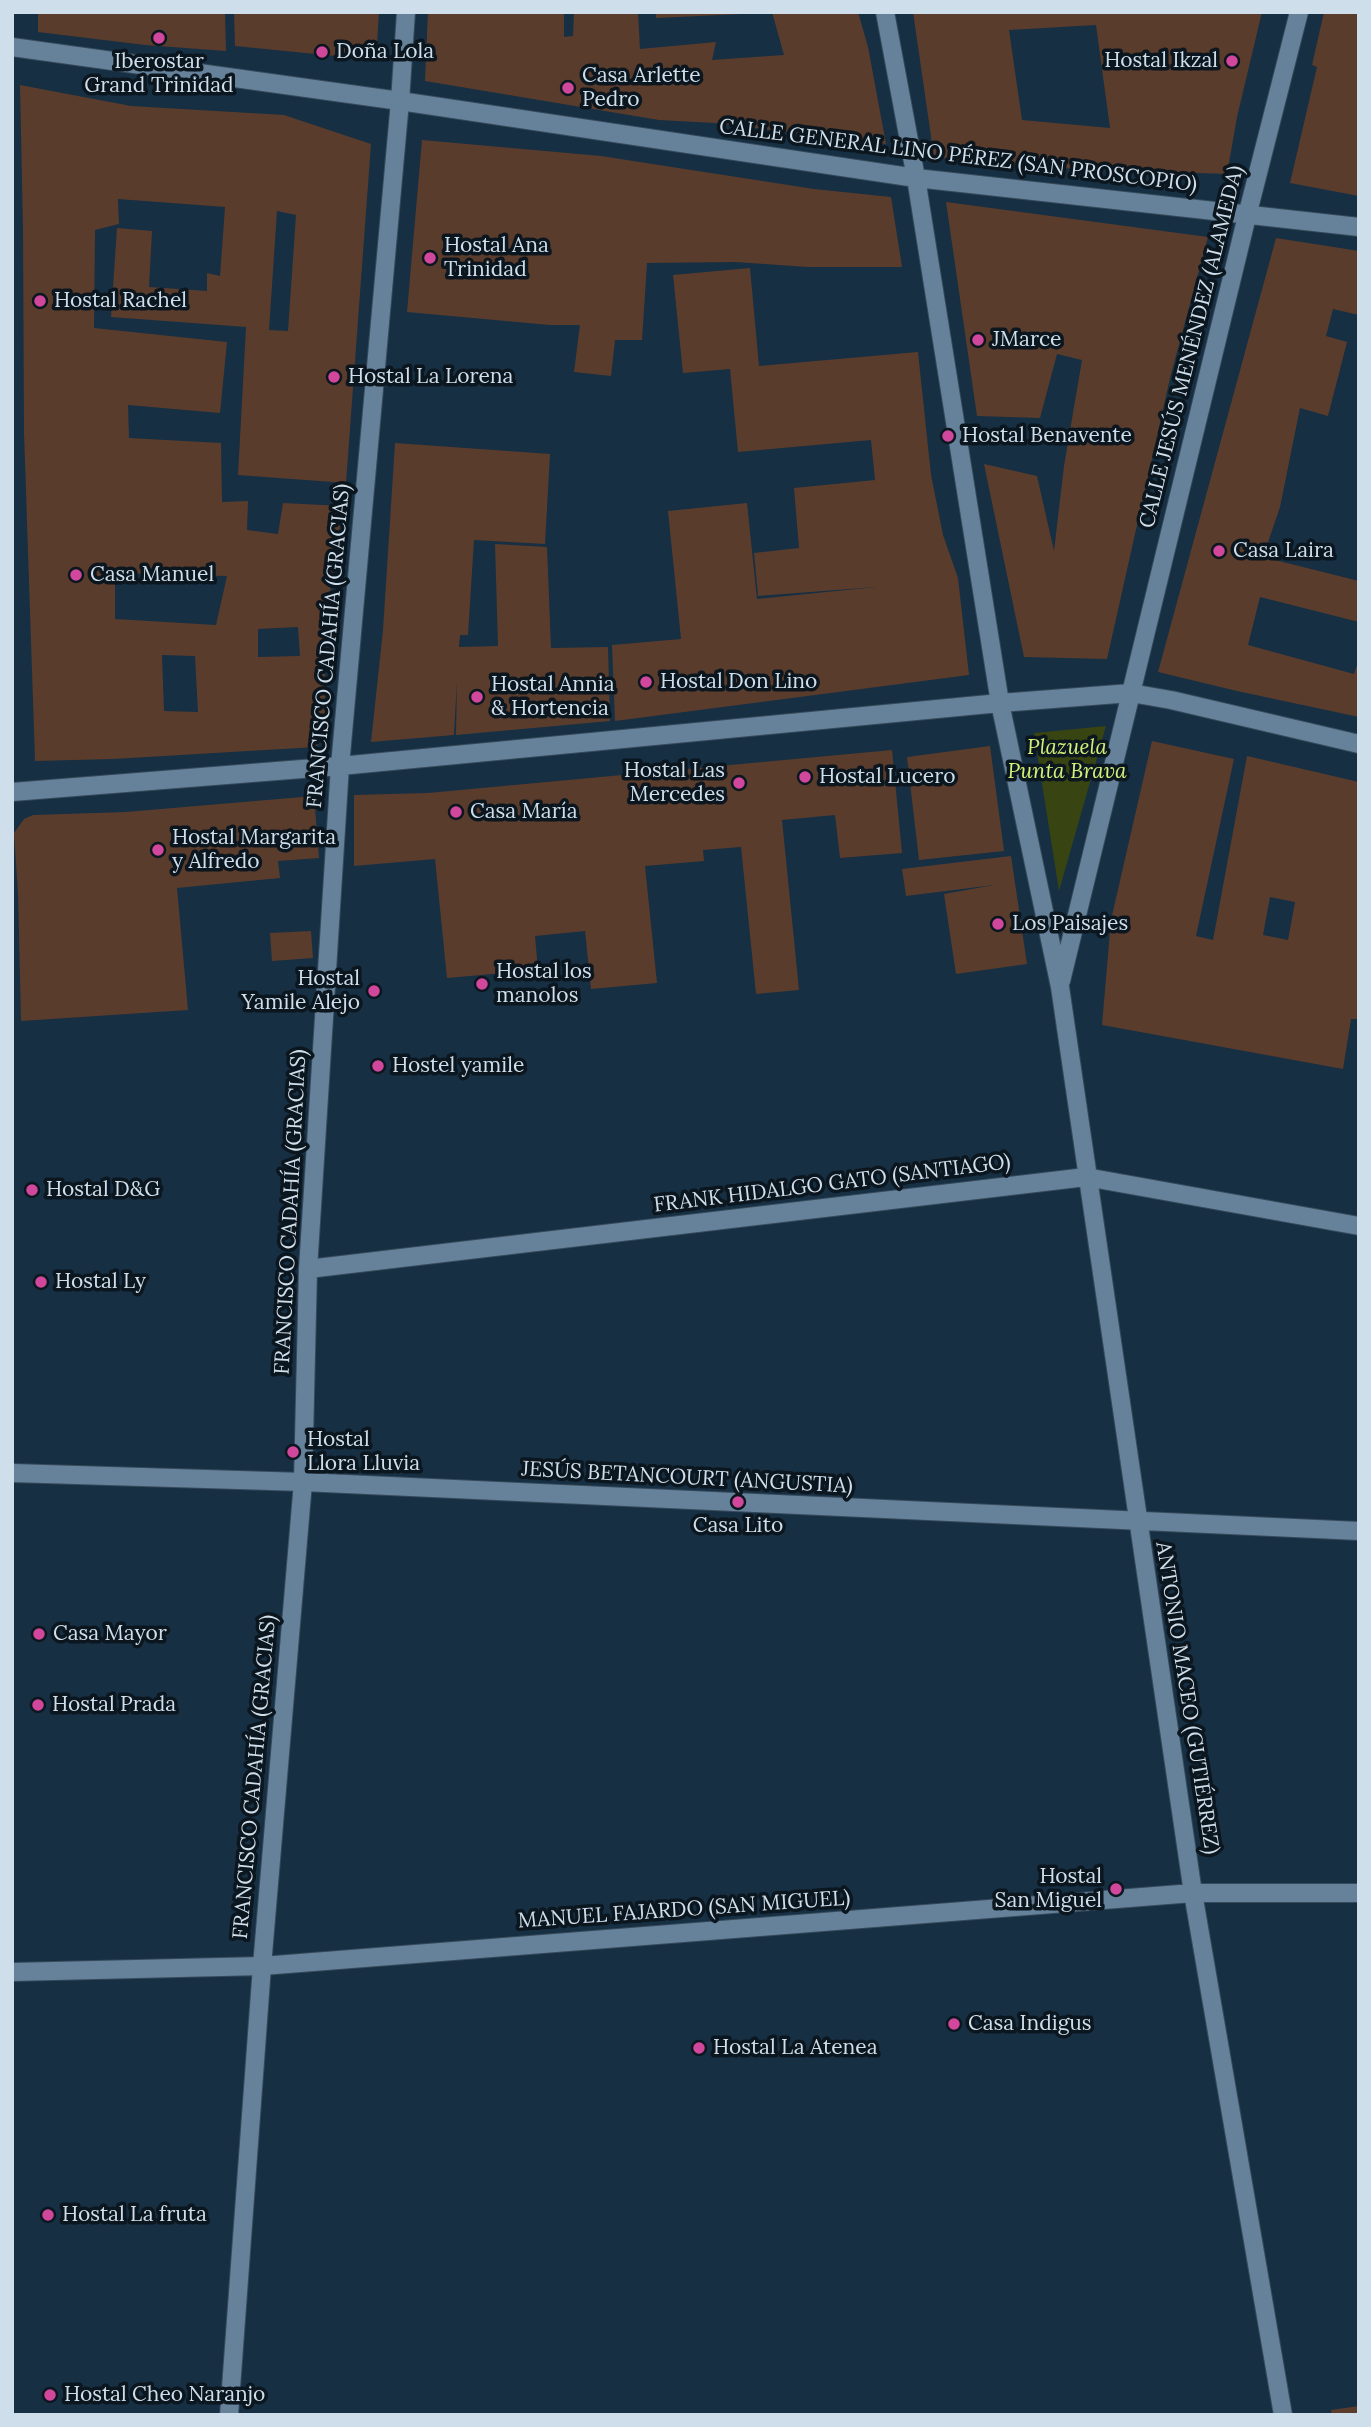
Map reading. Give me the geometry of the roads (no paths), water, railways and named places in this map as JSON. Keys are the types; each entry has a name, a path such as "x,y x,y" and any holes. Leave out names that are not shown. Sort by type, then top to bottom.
{"street":[{"name":"FRANCISCO CADAHÍA (GRACIAS)","path":"229,2415 262,1966 303,1482 307,1269 340,766 406,12"},
{"name":"ANTONIO MACEO (GUTIÉRREZ)","path":"885,12 916,178 1000,702 1060,986 1193,1893 1283,2415"},
{"name":"CALLE JESÚS MENÉNDEZ (ALAMEDA)","path":"1060,986 1299,12"},
{"name":"CALLE GENERAL LINO PÉREZ (SAN PROSCOPIO)","path":"12,47 400,101 916,178 1359,227"},
{"path":"12,792 340,766 1000,702 1131,693 1359,744"},
{"name":"FRANK HIDALGO GATO (SANTIAGO)","path":"307,1269 1086,1177 1359,1226"},
{"name":"JESÚS BETANCOURT (ANGUSTIA)","path":"12,1473 303,1482 1359,1531"},
{"name":"MANUEL FAJARDO (SAN MIGUEL)","path":"12,1972 262,1966 1193,1893 1359,1893"}],"place":[{"name":"Iberostar Grand Trinidad","path":"159,38"},
{"name":"Doña Lola","path":"322,52"},
{"name":"Hostal Ikzal","path":"1232,61"},
{"name":"Casa Arlette Pedro","path":"568,88"},
{"name":"Hostal Ana Trinidad","path":"430,258"},
{"name":"Hostal Rachel","path":"40,301"},
{"name":"JMarce","path":"978,340"},
{"name":"Hostal La Lorena","path":"334,377"},
{"name":"Hostal Benavente","path":"948,436"},
{"name":"Casa Laira","path":"1219,551"},
{"name":"Casa Manuel","path":"76,575"},
{"name":"Hostal Don Lino","path":"646,682"},
{"name":"Hostal Annia & Hortencia","path":"477,697"},
{"name":"Hostal Lucero","path":"805,777"},
{"name":"Hostal Las Mercedes","path":"739,783"},
{"name":"Casa María","path":"456,812"},
{"name":"Hostal Margarita y Alfredo","path":"158,850"},
{"name":"Los Paisajes","path":"998,924"},
{"name":"Hostal los manolos","path":"482,984"},
{"name":"Hostal Yamile Alejo","path":"374,991"},
{"name":"Hostel yamile","path":"378,1066"},
{"name":"Hostal D&G","path":"32,1190"},
{"name":"Hostal Ly","path":"41,1282"},
{"name":"Hostal Llora Lluvia","path":"293,1452"},
{"name":"Casa Lito","path":"738,1502"},
{"name":"Casa Mayor","path":"39,1634"},
{"name":"Hostal Prada","path":"38,1705"},
{"name":"Hostal San Miguel","path":"1116,1889"},
{"name":"Casa Indigus","path":"954,2024"},
{"name":"Hostal La Atenea","path":"699,2048"},
{"name":"Hostal La fruta","path":"48,2215"},
{"name":"Hostal Cheo Naranjo","path":"50,2395"}],"park label":[{"name":"Plazuela Punta Brava","path":"1067,760"}]}
